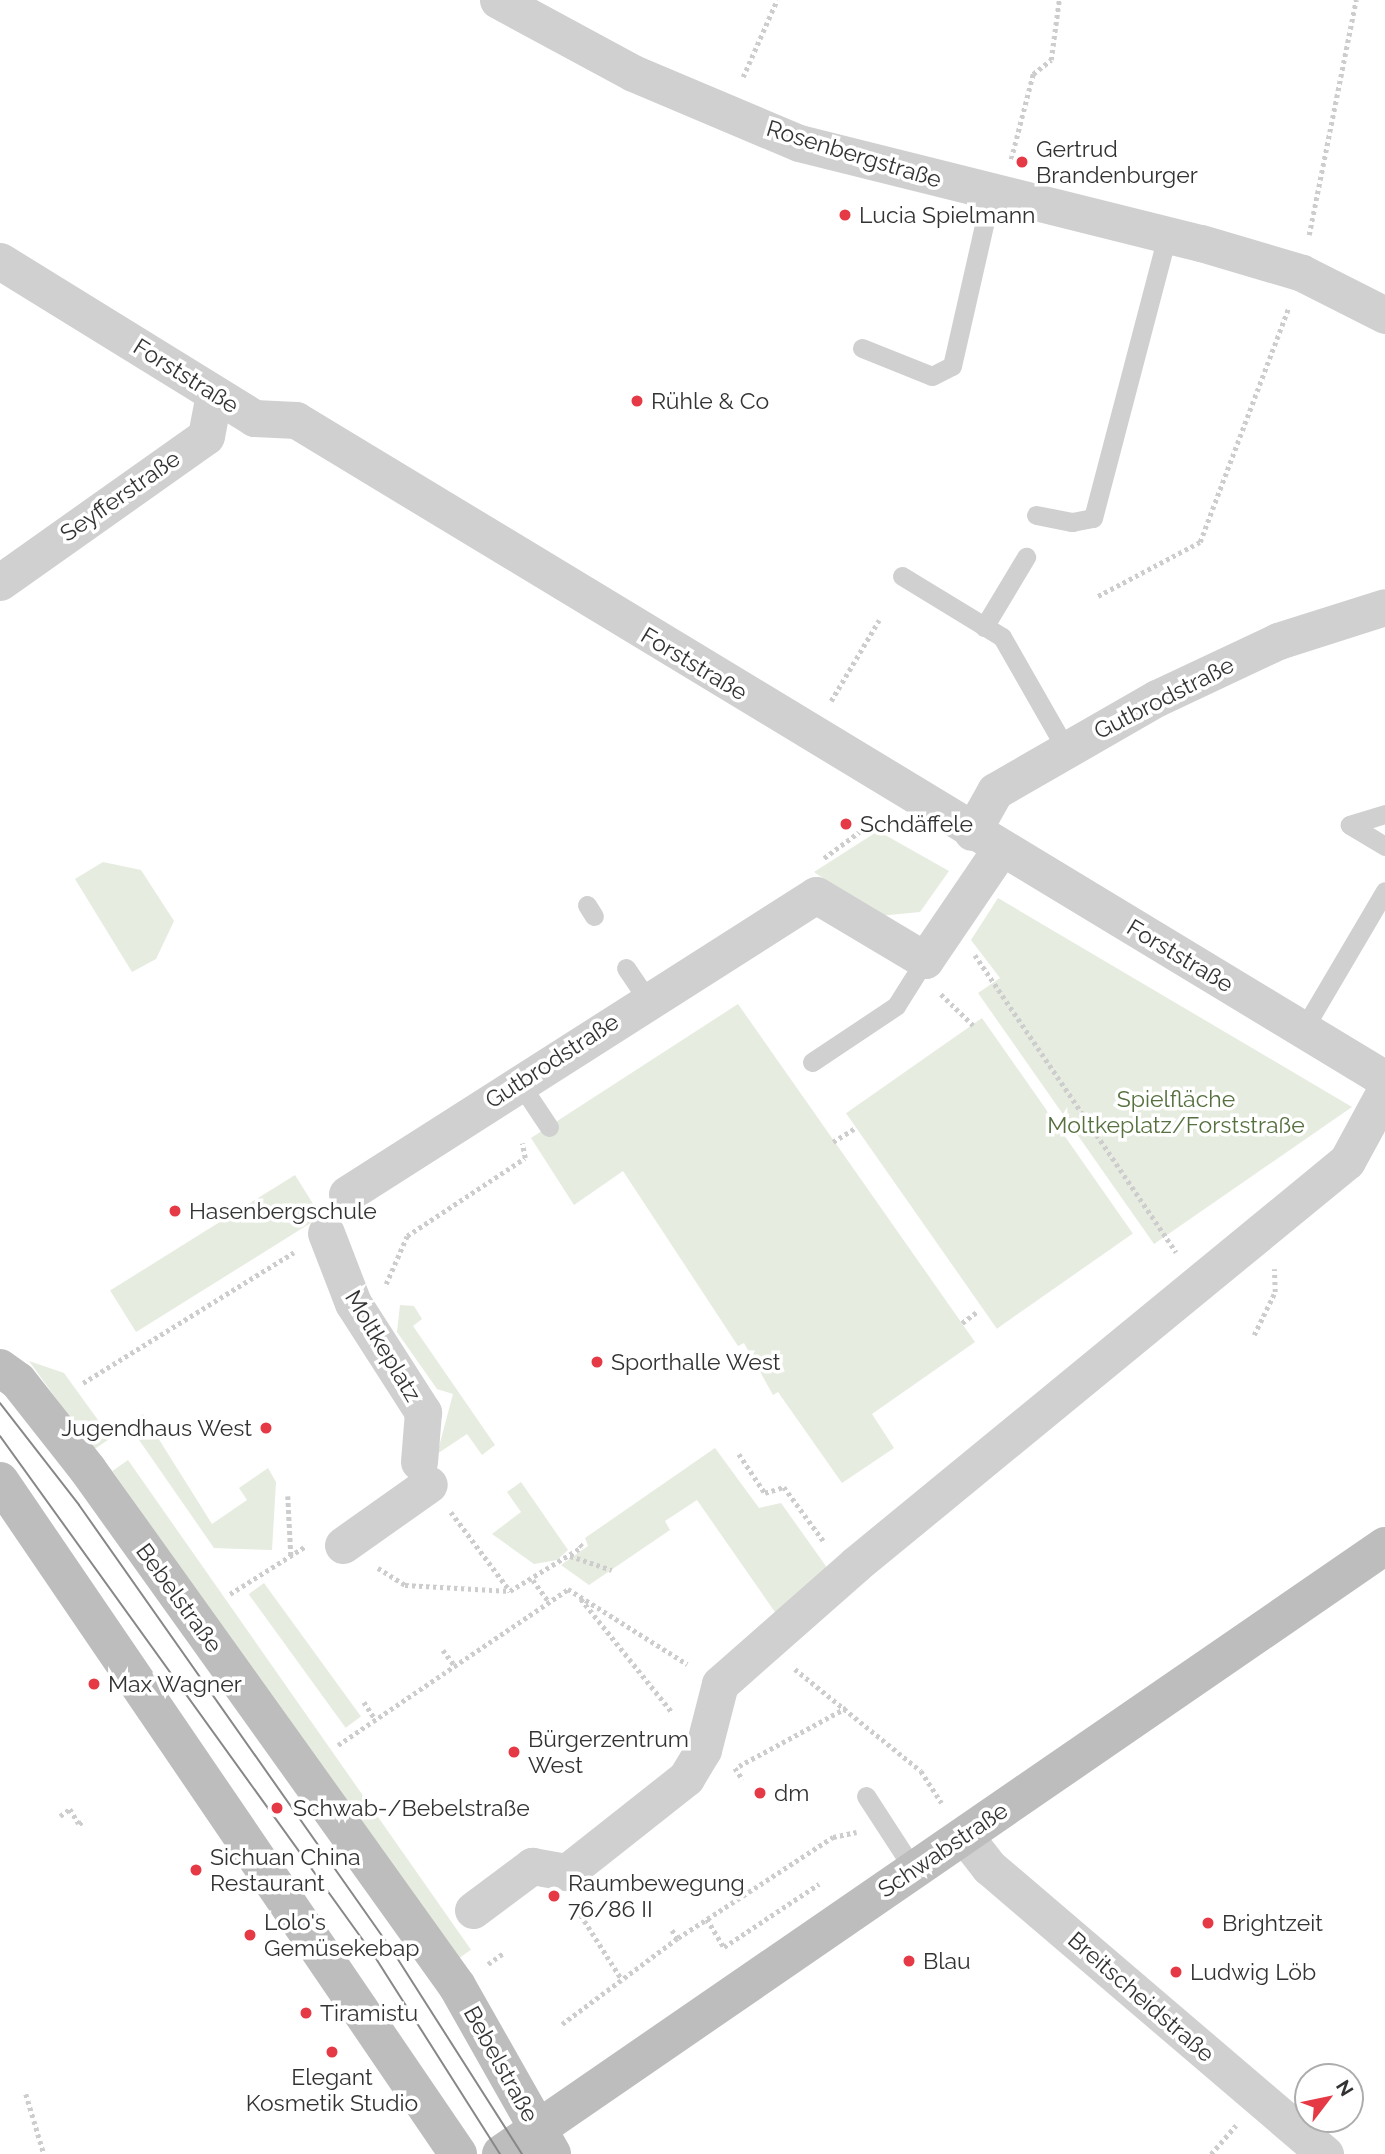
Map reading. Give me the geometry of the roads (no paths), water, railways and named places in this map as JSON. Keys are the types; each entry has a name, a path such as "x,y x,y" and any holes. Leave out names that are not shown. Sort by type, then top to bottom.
{"street":[{"name":"Rosenbergstraße","path":"498,0 633,73 799,143 991,194 1167,235 1302,273 1385,315"},
{"name":"Forststraße","path":"0,261 254,418 296,420 811,735 1385,1079"},
{"name":"Seyfferstraße","path":"0,582 206,436 215,394"},
{"name":"Gutbrodstraße","path":"346,1194 528,1095 647,999 817,878 921,966 952,922 987,840 995,790 1066,749 1278,641 1385,607"},
{"path":"473,1910 532,1866 567,1872 686,1778 702,1750 720,1684 846,1572 1196,1282 1347,1161 1385,1091"},
{"name":"Moltkeplatz","path":"326,1233 353,1303 423,1412 424,1473 343,1545"},
{"name":"Bebelstraße","path":"0,1368 18,1381 88,1469 457,1986 544,2140"},
{"path":"0,1481 458,2154"},
{"name":"Schwabstraße","path":"501,2154 544,2140 914,1870 956,1824 1385,1546"},
{"name":"Breitscheidstraße","path":"956,1824 989,1867 1325,2154"}],"lane":[{"path":"862,348 932,376 952,366 991,194"},
{"path":"1037,515 1072,522 1093,518 1167,235"},
{"path":"984,627 1026,557"},
{"path":"902,576 1002,637 1066,749"},
{"path":"1385,814 1350,825 1385,846"},
{"path":"1303,1030 1385,891"},
{"path":"812,1062 896,1006 921,966"},
{"path":"626,968 647,999"},
{"path":"528,1095 549,1127"},
{"path":"866,1796 914,1870"}],"tram line":[{"path":"0,1403 79,1505 392,1950 522,2154"},
{"path":"0,1436 375,1957 500,2154"}],"place":[{"name":"Gertrud Brandenburger","path":"1022,162"},
{"name":"Lucia Spielmann","path":"845,215"},
{"name":"Rühle & Co","path":"637,401"},
{"name":"Schdäffele","path":"846,824"},
{"name":"Hasenbergschule","path":"175,1211"},
{"name":"Sporthalle West","path":"597,1362"},
{"name":"Jugendhaus West","path":"266,1428"},
{"name":"Max Wagner","path":"94,1684"},
{"name":"Bürgerzentrum West","path":"514,1752"},
{"name":"dm","path":"760,1793"},
{"name":"Schwab-/Bebelstraße","path":"277,1808"},
{"name":"Sichuan China Restaurant","path":"196,1870"},
{"name":"Raumbewegung 76/86 II","path":"554,1896"},
{"name":"Brightzeit","path":"1208,1923"},
{"name":"Lolo's Gemüsekebap","path":"250,1935"},
{"name":"Blau","path":"909,1961"},
{"name":"Ludwig Löb","path":"1176,1972"},
{"name":"Tiramistu","path":"306,2013"},
{"name":"Elegant Kosmetik Studio","path":"332,2052"}],"park label":[{"name":"Spielfläche Moltkeplatz/Forststraße","path":"1176,1112"}]}
